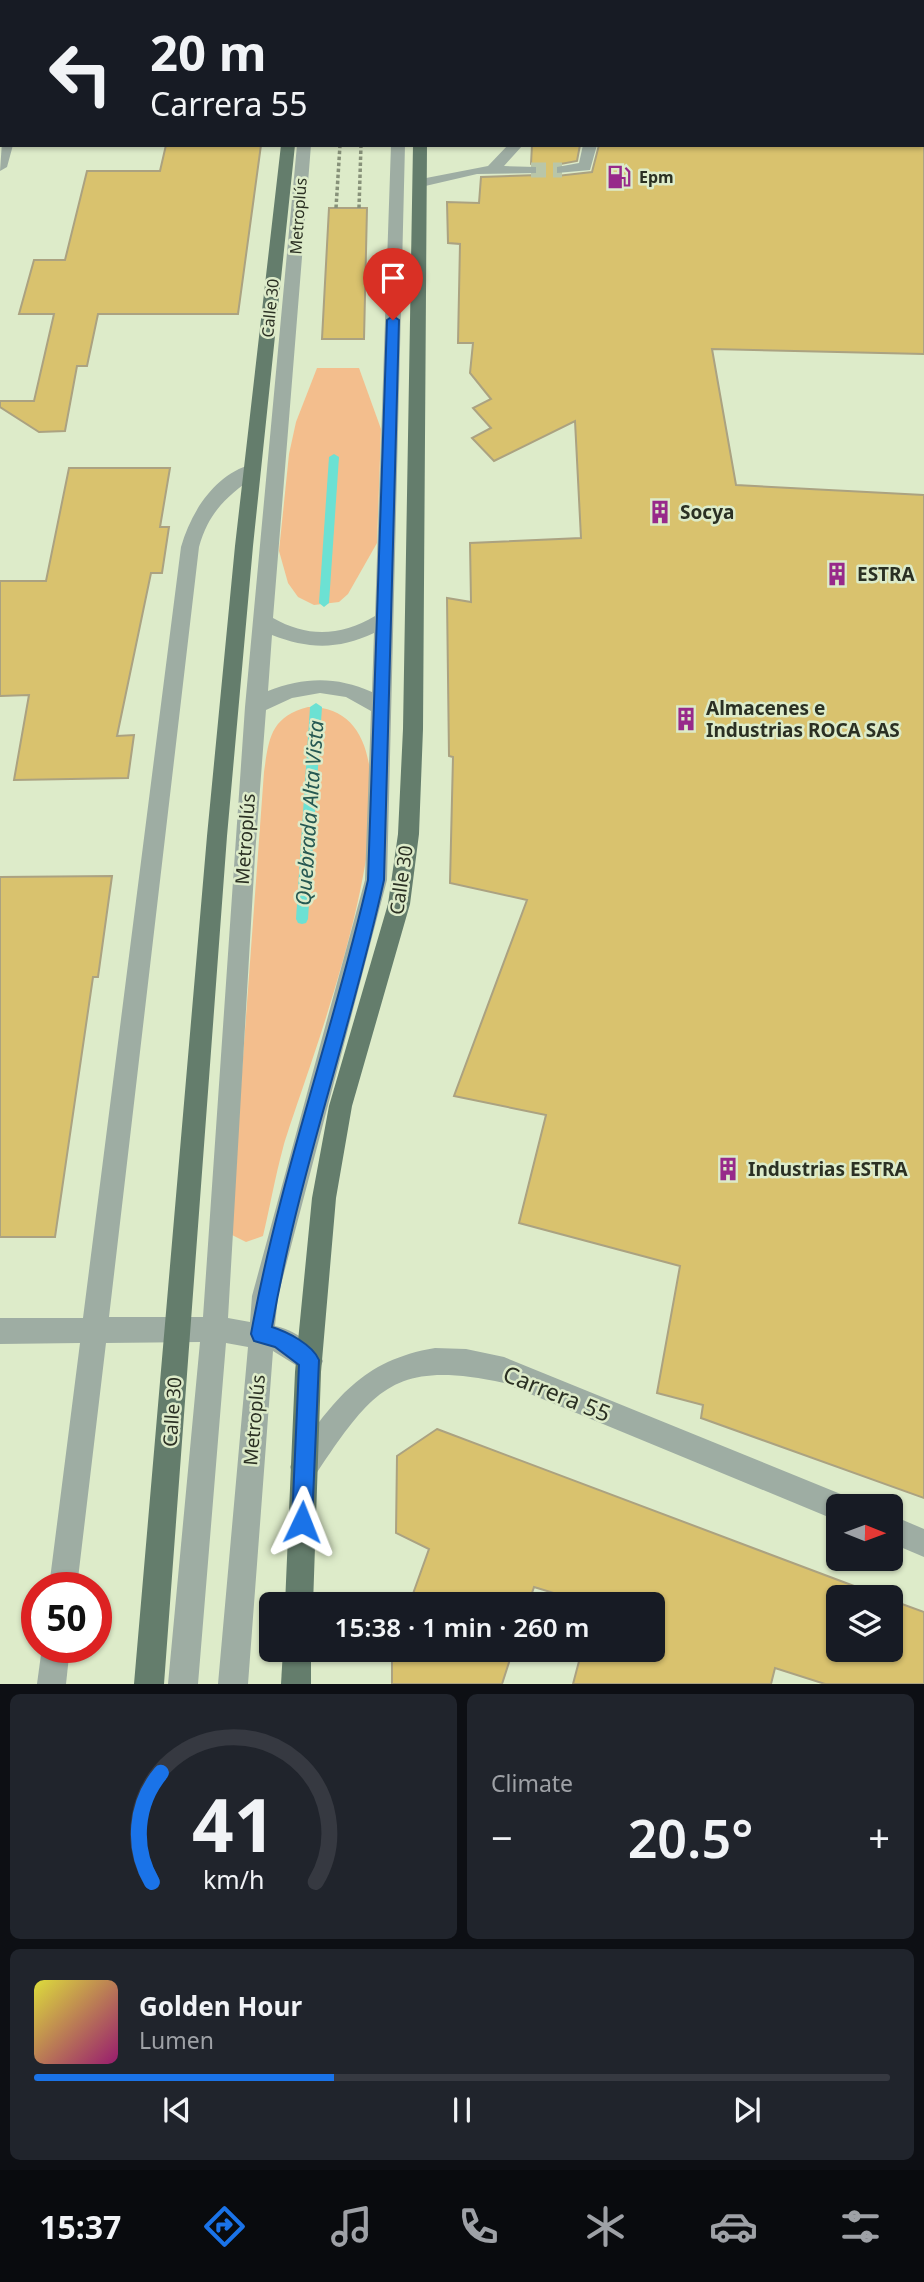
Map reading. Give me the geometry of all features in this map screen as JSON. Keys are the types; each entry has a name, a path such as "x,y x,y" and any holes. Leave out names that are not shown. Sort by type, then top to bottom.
{"main road":[{"name":"Calle 30","path":"149,1684 216,849 252,470 288,147"},
{"name":"Calle 30","path":"299,1592 316,1266 334,1136 348,1079 393,936 405,865 411,742 421,147"},
{"path":"296,1684 297,1662"}],"street":[{"path":"0,167 5,147"},
{"name":"Metroplús","path":"183,1684 215,1329 255,707 304,147"},
{"name":"Metroplús","path":"233,1684 265,1296 312,1112 370,910 379,845 398,147"},
{"path":"493,169 514,147"},
{"path":"562,170 579,170 585,167 590,147"},
{"path":"421,183 493,169 531,170"},
{"path":"65,1572 190,547 201,511 212,497 252,470"},
{"path":"263,621 292,637 324,641 356,635 386,618"},
{"path":"255,707 288,690 331,685 353,690 383,709"},
{"path":"0,1331 215,1329 280,1339 310,1360"},
{"name":"Carrera 55","path":"304,1467 356,1395 400,1367 447,1360 504,1370 826,1502"},
{"path":"903,1534 924,1543"},
{"path":"51,1684 54,1663"}],"path":[{"path":"336,208 340,147"},
{"path":"359,208 361,147"}],"shaded area":[{"path":"317,368 359,368 381,429 377,543 348,594 339,602 314,605 298,597 288,583 279,551 289,454 296,422"},
{"path":"308,707 350,723 369,765 370,827 358,900 338,977 283,1148 263,1236 246,1242 230,1234 264,772 274,730 286,716"}],"building":[{"path":"166,147 261,147 238,314 98,314 87,366 77,366 65,431 39,432 0,407 0,401 34,401 54,314 19,314 34,260 65,260 87,171 160,171"},
{"path":"532,147 580,147 577,161 555,165 557,176 592,172 598,147 924,147 924,354 712,349 736,485 924,495 924,1498 701,1418 703,1405 657,1393 680,1266 519,1223 546,1115 454,1096 527,900 450,883 453,757 449,756 447,598 471,602 470,543 581,538 575,421 494,461 472,438 491,428 473,408 491,399 470,373 473,343 458,343 460,244 448,243 447,202 479,203 481,177 538,175 538,165 531,164"},
{"path":"329,208 367,208 364,339 322,339"},
{"path":"69,468 170,468 160,527 169,527 162,573 151,573 117,736 134,735 128,778 14,780 29,695 0,696 0,581 46,581"},
{"path":"112,876 98,977 93,977 55,1237 0,1237 0,877"},
{"path":"437,1429 851,1585 826,1585 826,1662 903,1662 903,1604 924,1612 924,1684 825,1684 775,1668 771,1684 573,1684 579,1662 665,1662 665,1592 550,1592 534,1587 532,1592 414,1592 429,1549 396,1533 397,1456"},
{"path":"392,1662 509,1662 502,1684 392,1684"}],"waterway":[{"name":"Quebrada Alta Vista","path":"324,603 334,457"},
{"name":"Quebrada Alta Vista","path":"302,919 316,707"}],"tunnel":[{"path":"531,170 562,170"}],"place":[{"name":"Epm","path":"619,177"},
{"name":"Socya","path":"660,512"},
{"name":"ESTRA","path":"837,574"},
{"name":"Almacenes e Industrias ROCA SAS","path":"686,719"},
{"name":"Industrias ESTRA","path":"728,1169"}],"route":[{"path":"302,1522 310,1360 280,1339 261,1334 265,1296 376,880 393,320"}]}
